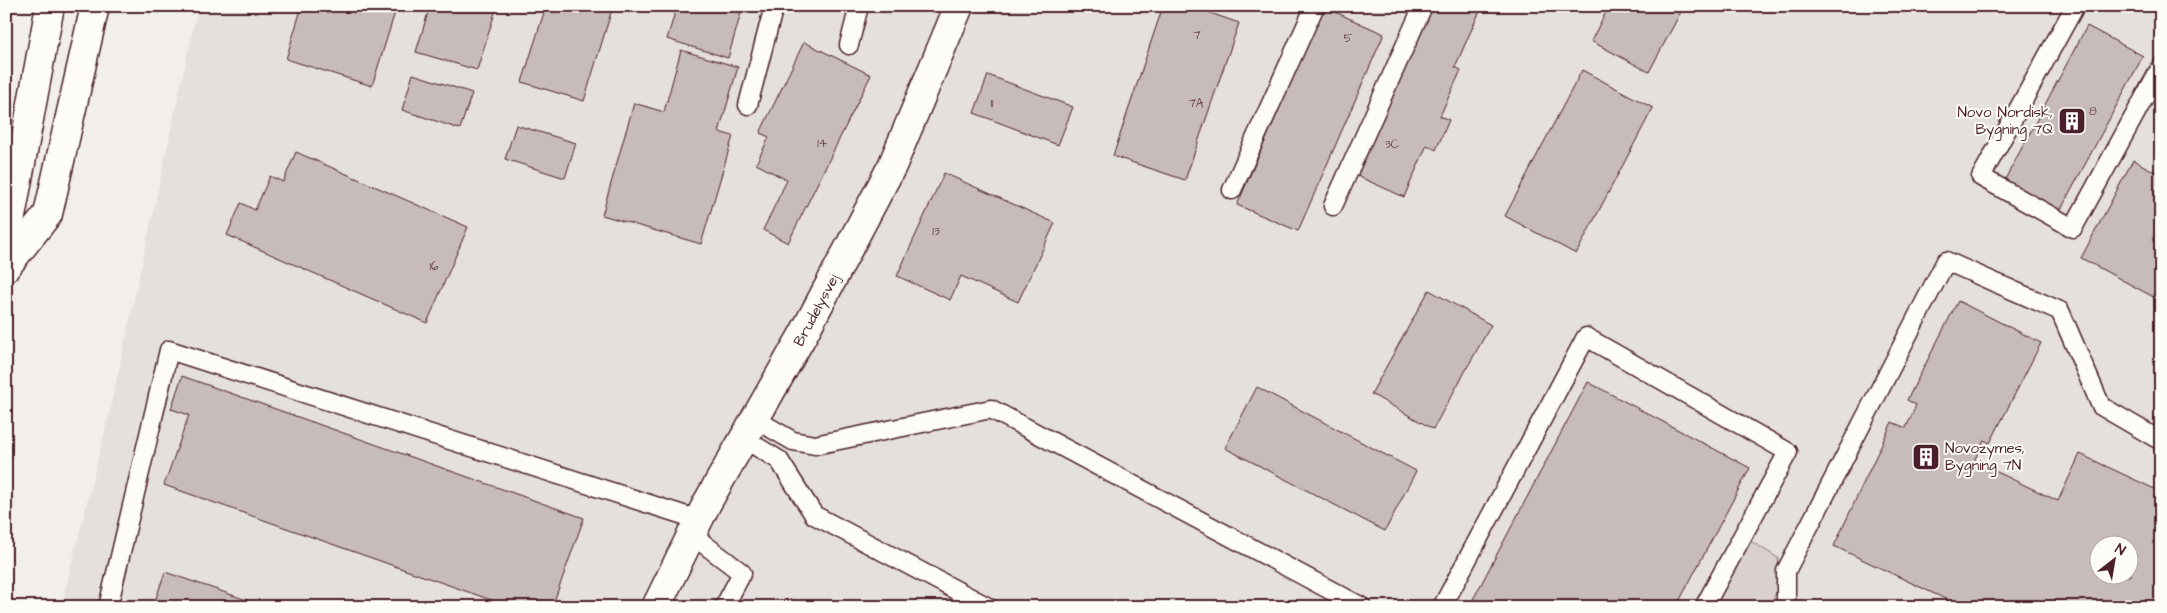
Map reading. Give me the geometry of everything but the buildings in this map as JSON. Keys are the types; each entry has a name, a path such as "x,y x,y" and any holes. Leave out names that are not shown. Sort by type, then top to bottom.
{"main road":[{"path":"6,244 50,6"},
{"path":"6,267 48,214 95,6"},
{"name":"Brudelysvej","path":"656,607 696,527 804,333 892,166 959,6"}],"lane":[{"path":"748,105 774,6"},
{"path":"849,45 859,6"},
{"path":"1232,190 1315,6"},
{"path":"1333,206 1423,6"},
{"path":"2075,6 1981,177 2072,228 2161,67"},
{"path":"1786,607 1786,571 1946,261 2060,311 2100,406 2161,441"},
{"path":"1442,607 1586,337 1788,452 1704,607"},
{"path":"108,607 169,350 696,527 742,573 724,607"},
{"path":"749,429 815,445 991,409 1362,607"},
{"path":"749,429 779,460 814,515 988,607"}],"shaded area":[{"path":"198,6 2161,6 2161,607 61,607 110,410"},
{"path":"1749,540 1778,558 1780,582 1770,607 1714,607"}],"place":[{"name":"Novo Nordisk, Bygning 7Q","path":"2072,121"},
{"name":"Novozymes, Bygning 7N","path":"1926,457"}]}
